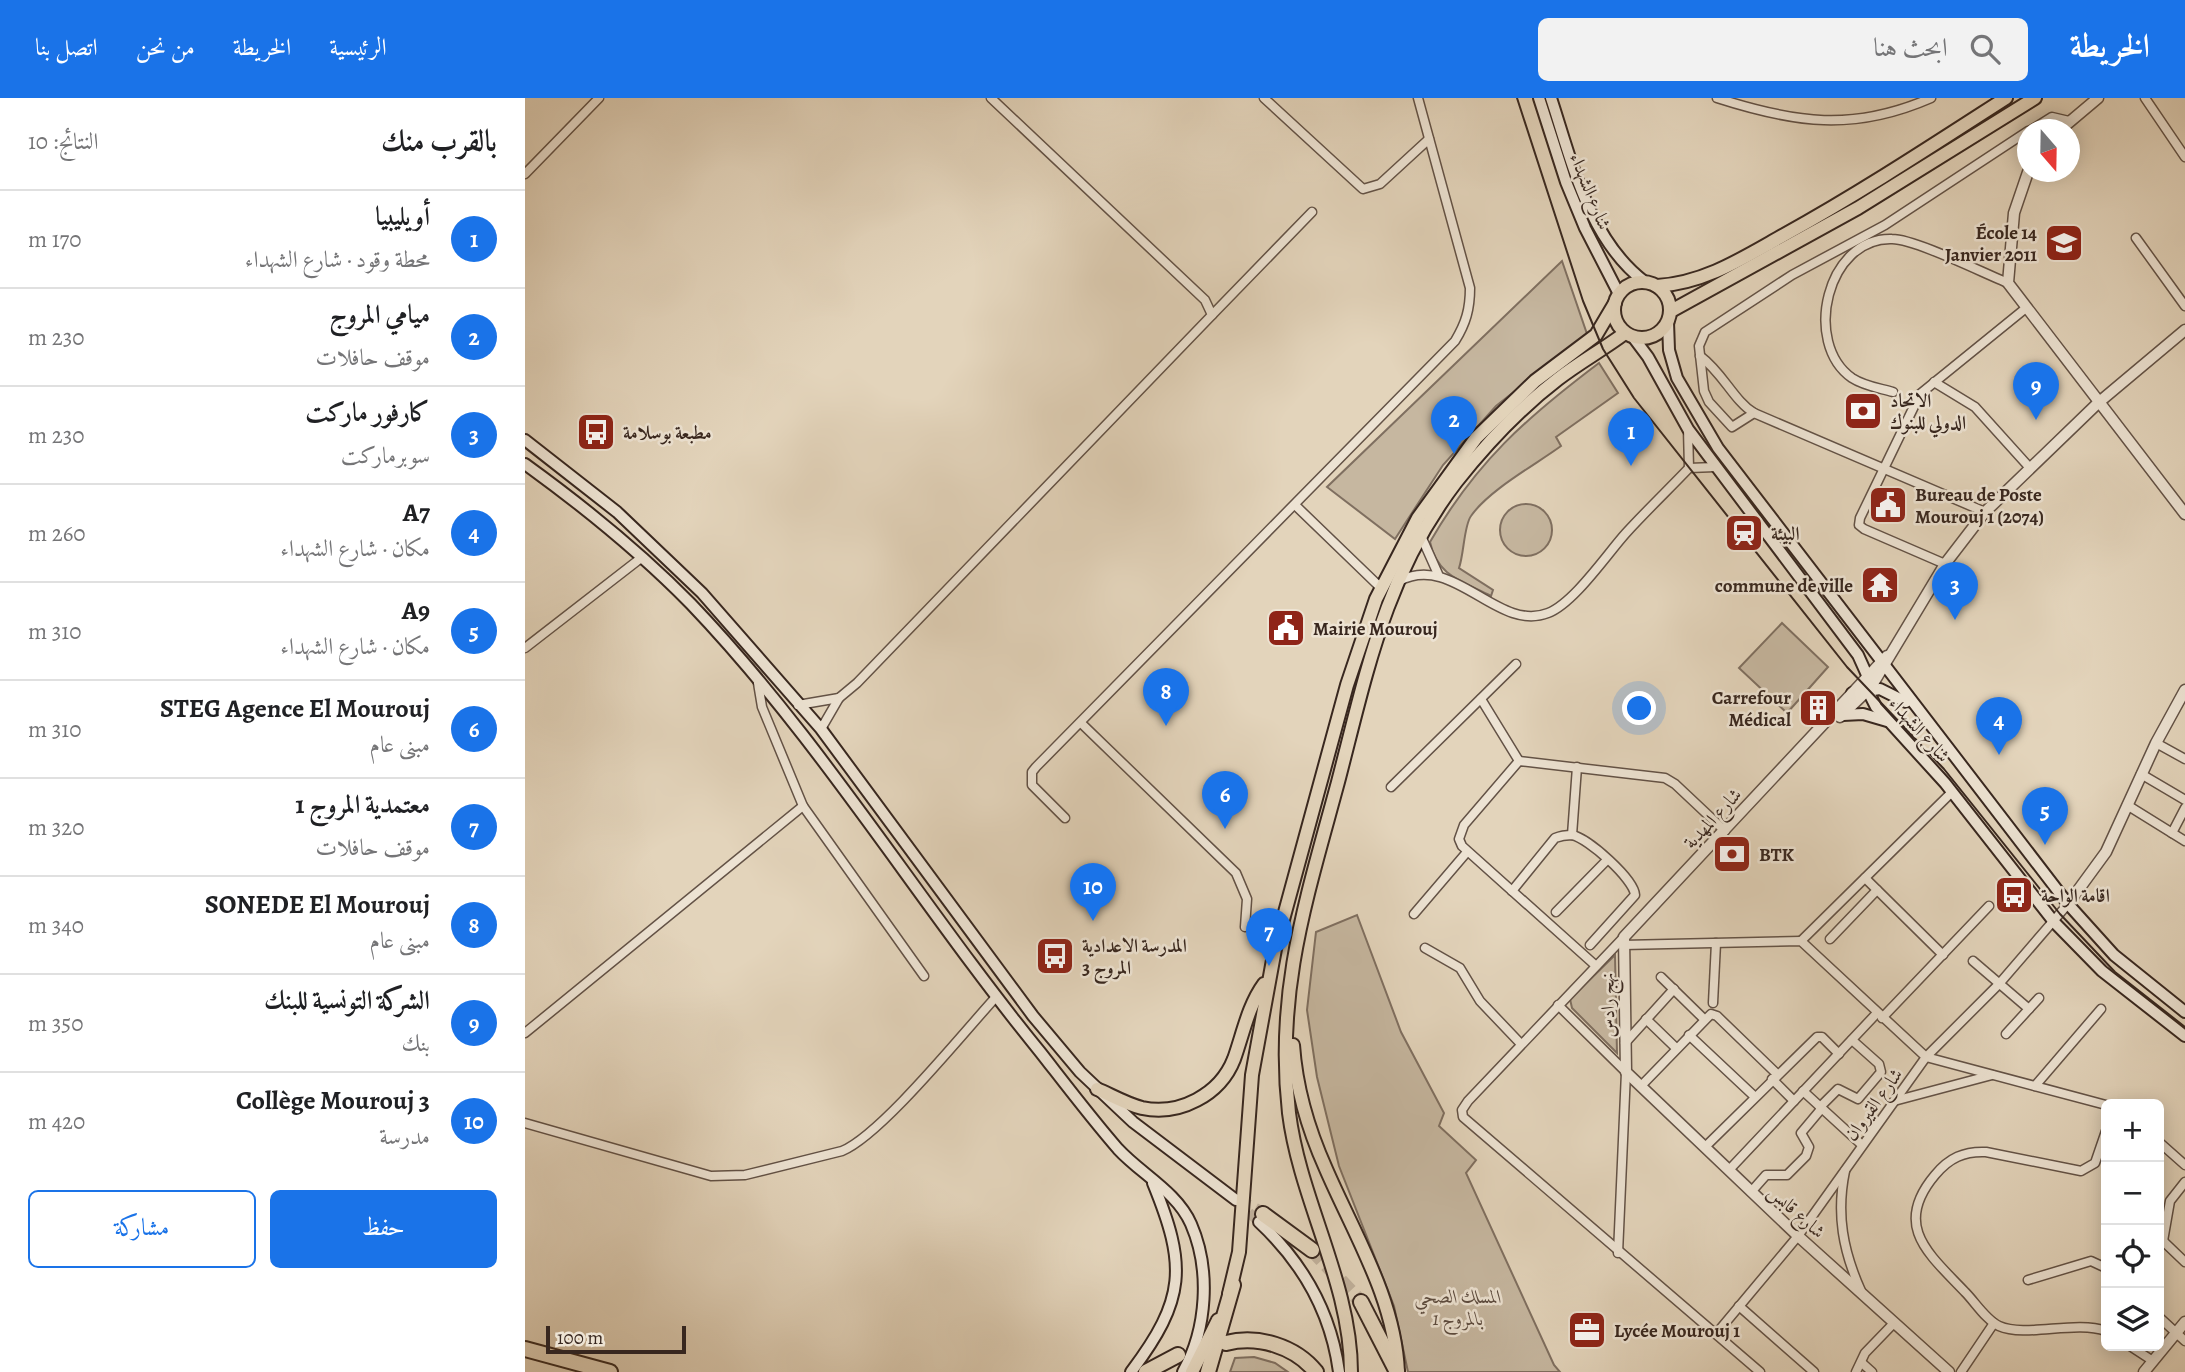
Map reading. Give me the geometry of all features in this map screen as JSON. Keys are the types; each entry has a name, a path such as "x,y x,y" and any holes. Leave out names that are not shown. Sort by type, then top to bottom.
{"highway":[{"path":"1208,1372 1233,1285 1245,1192 1252,1075 1269,979 1343,698 1381,588 1418,518 1476,438 1535,381 1596,335 1626,287 1693,282 1729,266 1829,211 2006,98"},
{"path":"1351,1372 1347,1322 1304,1181 1291,1121 1286,1042 1289,987 1293,950 1307,896 1382,617 1396,583 1455,483 1485,447 1558,379 1629,335 1657,334 1669,317 1858,208 2035,98"},
{"path":"1651,284 1668,297 1669,317"},
{"path":"1617,299 1616,320 1629,335"},
{"path":"1097,1089 1134,1105 1151,1109 1180,1107 1204,1096 1230,1068 1253,1003 1269,979"},
{"path":"1289,987 1296,1073 1305,1115 1373,1273 1395,1343 1397,1372"},
{"path":"1261,1218 1313,1250"},
{"path":"1192,1372 1233,1285"},
{"path":"1361,1302 1397,1372"},
{"path":"1305,1372 1283,1355 1226,1343 1244,1341 1275,1344 1299,1356 1316,1372"},
{"path":"525,1349 610,1372"},
{"path":"1146,1372 1178,1355"}],"main road":[{"name":"شارع الشهداء","path":"1539,98 1571,193 1617,299"},
{"name":"شارع الشهداء","path":"1551,98 1596,222 1625,267 1651,284"},
{"name":"شارع الشهداء","path":"1669,317 1671,362 1704,427 1883,661 1915,707 2068,904 2114,955 2185,1012"},
{"name":"شارع الشهداء","path":"1629,335 1648,357 1688,429 1715,467 1843,634 1867,675 1868,691 1887,721 1952,792 2054,922 2102,971 2185,1036"},
{"path":"525,440 617,512 677,568 821,729 1048,1035 1097,1089 1133,1122 1235,1200"},
{"path":"525,464 641,558 691,605 799,730 996,997 1119,1149 1185,1214 1201,1262 1201,1319 1192,1353 1182,1372"},
{"path":"1851,693 1891,692 1915,707"},
{"path":"1843,715 1863,714 1887,721"},
{"path":"1131,1372 1161,1329 1175,1285 1175,1242 1152,1180"},
{"path":"1261,1218 1310,1283 1329,1325 1339,1372"}],"street":[{"path":"525,174 599,98"},
{"path":"991,98 1205,300 1212,315"},
{"path":"1264,98 1363,189 1380,184 1429,139"},
{"path":"1065,818 1036,790 1031,779 1036,767 1455,341 1465,325 1470,306 1470,288 1418,98"},
{"path":"1717,98 1775,116 1828,121 1883,116 1931,98"},
{"path":"2072,119 2098,98"},
{"path":"2145,98 2185,157"},
{"path":"1893,392 1851,377 1828,345 1824,321 1840,268 1860,244 2017,138"},
{"path":"2008,283 2014,214 2025,182"},
{"path":"821,729 839,698 857,683 1312,212"},
{"path":"2136,238 2185,306"},
{"path":"1754,413 1736,426 1727,424 1706,397 1700,341 1709,329 1784,280 1833,254 1860,244 1893,239 2008,283 2185,514"},
{"path":"1833,254 1840,268"},
{"path":"1945,564 1861,527 1860,518 1915,401 1934,382 1964,361 2026,308"},
{"path":"1827,723 1843,715 1868,691 1883,661 1945,564 1985,512 2098,403 2185,330"},
{"path":"1700,356 1720,372 1742,403 1754,413 1985,512"},
{"path":"1934,382 1975,407 2030,468"},
{"path":"1396,583 1416,575 1438,574 1524,615 1548,613 1572,594 1689,468 1688,429"},
{"path":"1689,468 1715,467"},
{"path":"1295,505 1381,588"},
{"path":"1422,536 1438,574"},
{"path":"525,648 641,558"},
{"path":"1147,655 1155,663"},
{"name":"شارع المهدية","path":"1623,941 1827,723 1867,675 1883,661"},
{"path":"1391,787 1516,664"},
{"path":"758,683 762,707 803,806 924,976"},
{"path":"2068,904 2106,852 2156,743 2185,690"},
{"path":"798,705 839,698"},
{"path":"1481,699 1518,761"},
{"path":"1081,723 1236,873 1247,899 1245,927"},
{"path":"2156,743 2185,759"},
{"path":"1518,761 1665,778 1675,784 1725,831"},
{"path":"1518,761 1460,831 1462,846 1595,965"},
{"path":"1572,835 1577,767"},
{"path":"2141,775 2185,800"},
{"path":"1801,942 1952,792"},
{"path":"2127,805 2185,841"},
{"path":"525,1033 803,806"},
{"path":"2172,833 2185,808"},
{"path":"1512,891 1551,841 1572,835 1587,841 1633,884 1635,894 1590,945"},
{"path":"1414,914 1467,852"},
{"path":"1556,912 1607,860"},
{"path":"1865,878 1943,955"},
{"path":"1830,939 1877,890"},
{"name":"شارع القيروان","path":"1716,1334 1798,1236 1926,1057 1999,984 2068,904"},
{"path":"1729,1170 1852,1040 1943,955 1989,906"},
{"path":"1760,1372 1618,1253 1463,1117 1462,1110 1468,1101 1520,1043 1595,965 1623,941 1801,942 1926,1057 2101,1104"},
{"name":"نهج رادس","path":"1623,941 1626,1072"},
{"path":"1713,1003 1716,943"},
{"path":"1425,948 1460,968 1480,1001 1520,1043"},
{"path":"1973,961 2029,1009"},
{"path":"1661,977 1704,1018"},
{"path":"1625,1043 1674,989"},
{"path":"525,1123 711,1176 745,1175 842,1151 853,1145 891,1111 996,997"},
{"path":"2007,1034 2039,998"},
{"path":"1558,1004 1626,1072 1618,1253"},
{"path":"2035,1086 2101,1009"},
{"path":"1641,1086 1704,1018 1711,1014 1717,1016 1794,1101"},
{"path":"1646,1019 1676,1048"},
{"path":"1689,1035 1754,1096"},
{"path":"1705,1147 1817,1037 1822,1037 1839,1054"},
{"path":"1751,1192 1766,1175 1785,1177 1806,1156 1809,1147 1801,1133 1838,1089 1858,1098 1881,1072 1879,1064 1852,1040"},
{"name":"شارع قابس","path":"1626,1072 1798,1236 1949,1372"},
{"path":"1894,1101 1993,1075"},
{"path":"1804,1091 1862,1145"},
{"path":"2101,1146 2095,1163 2086,1170 1971,1151 1947,1162 1924,1188 1915,1215 1920,1242 1994,1323 2011,1329 2086,1327 2101,1330"},
{"path":"2164,1146 2185,1165"},
{"path":"1846,1168 1840,1203 1842,1233 1851,1269 1862,1292"},
{"path":"2164,1229 2170,1200 2185,1182"},
{"path":"2164,1245 2185,1262"},
{"path":"2028,1280 2091,1261 2101,1266"},
{"path":"1739,1306 1814,1372"},
{"path":"2164,1322 2185,1341"},
{"path":"2144,1372 2185,1322"},
{"path":"1961,1372 1994,1323"},
{"path":"1856,1372 1865,1353 1893,1324"},
{"path":"2138,1351 2153,1361"},
{"path":"1861,1363 1871,1372"}],"green space":[{"path":"1562,261 1587,334 1496,406 1443,465 1395,539 1327,487"},
{"path":"1599,363 1618,393 1556,437 1561,446 1501,487 1479,506 1469,520 1459,568 1493,590 1491,596 1452,576 1438,563 1430,542 1447,514 1504,443 1548,403"},
{"path":"1526,504 1536,506 1544,512 1550,520 1550,540 1544,548 1536,554 1526,556 1516,554 1508,548 1502,540 1500,530 1502,520 1508,512 1516,506"},
{"path":"1782,623 1828,667 1787,713 1739,668"},
{"name":"المسلك الصحي بالمروج 1","path":"1357,915 1401,1032 1444,1113 1439,1126 1476,1160 1466,1173 1554,1365 1560,1372 1408,1372 1394,1306 1339,1166 1317,1077 1307,1010 1316,932"},
{"path":"1615,955 1617,1053 1572,1008 1570,999"},
{"path":"1254,1357 1275,1363 1288,1372 1230,1372 1235,1358"}],"tunnel":[{"path":"1236,1200 1263,1214"},
{"path":"1238,1202 1259,1222"},
{"path":"1312,1250 1361,1302"}],"tram line":[{"path":"1517,98 1583,301 1603,349 1634,398 1847,667 1944,769 2060,914 2115,972 2185,1027"}],"place":[{"name":"École 14 Janvier 2011","path":"2064,243"},
{"name":"الاتحاد الدولي للبنوك","path":"1863,411"},
{"name":"الشركة التونسية للبنك","path":"2036,420"},
{"name":"مطبعة بوسلامة","path":"596,432"},
{"name":"ميامي المروج","path":"1454,454"},
{"name":"أويليبيا","path":"1631,466"},
{"name":"Bureau de Poste Mourouj 1 (2074)","path":"1888,505"},
{"name":"البيئة","path":"1744,533"},
{"name":"commune de ville","path":"1880,585"},
{"name":"كارفور ماركت","path":"1955,620"},
{"name":"Mairie Mourouj","path":"1286,628"},
{"name":"Carrefour Médical","path":"1818,708"},
{"name":"SONEDE El Mourouj","path":"1166,726"},
{"name":"A7","path":"1999,755"},
{"name":"STEG Agence El Mourouj","path":"1225,829"},
{"name":"A9","path":"2045,845"},
{"name":"BTK","path":"1732,854"},
{"name":"اقامة الواحة","path":"2014,895"},
{"name":"Collège Mourouj 3","path":"1093,921"},
{"name":"المدرسة الاعدادية المروج 3","path":"1055,956"},
{"name":"معتمدية المروج 1","path":"1269,966"},
{"name":"Lycée Mourouj 1","path":"1587,1330"}]}
